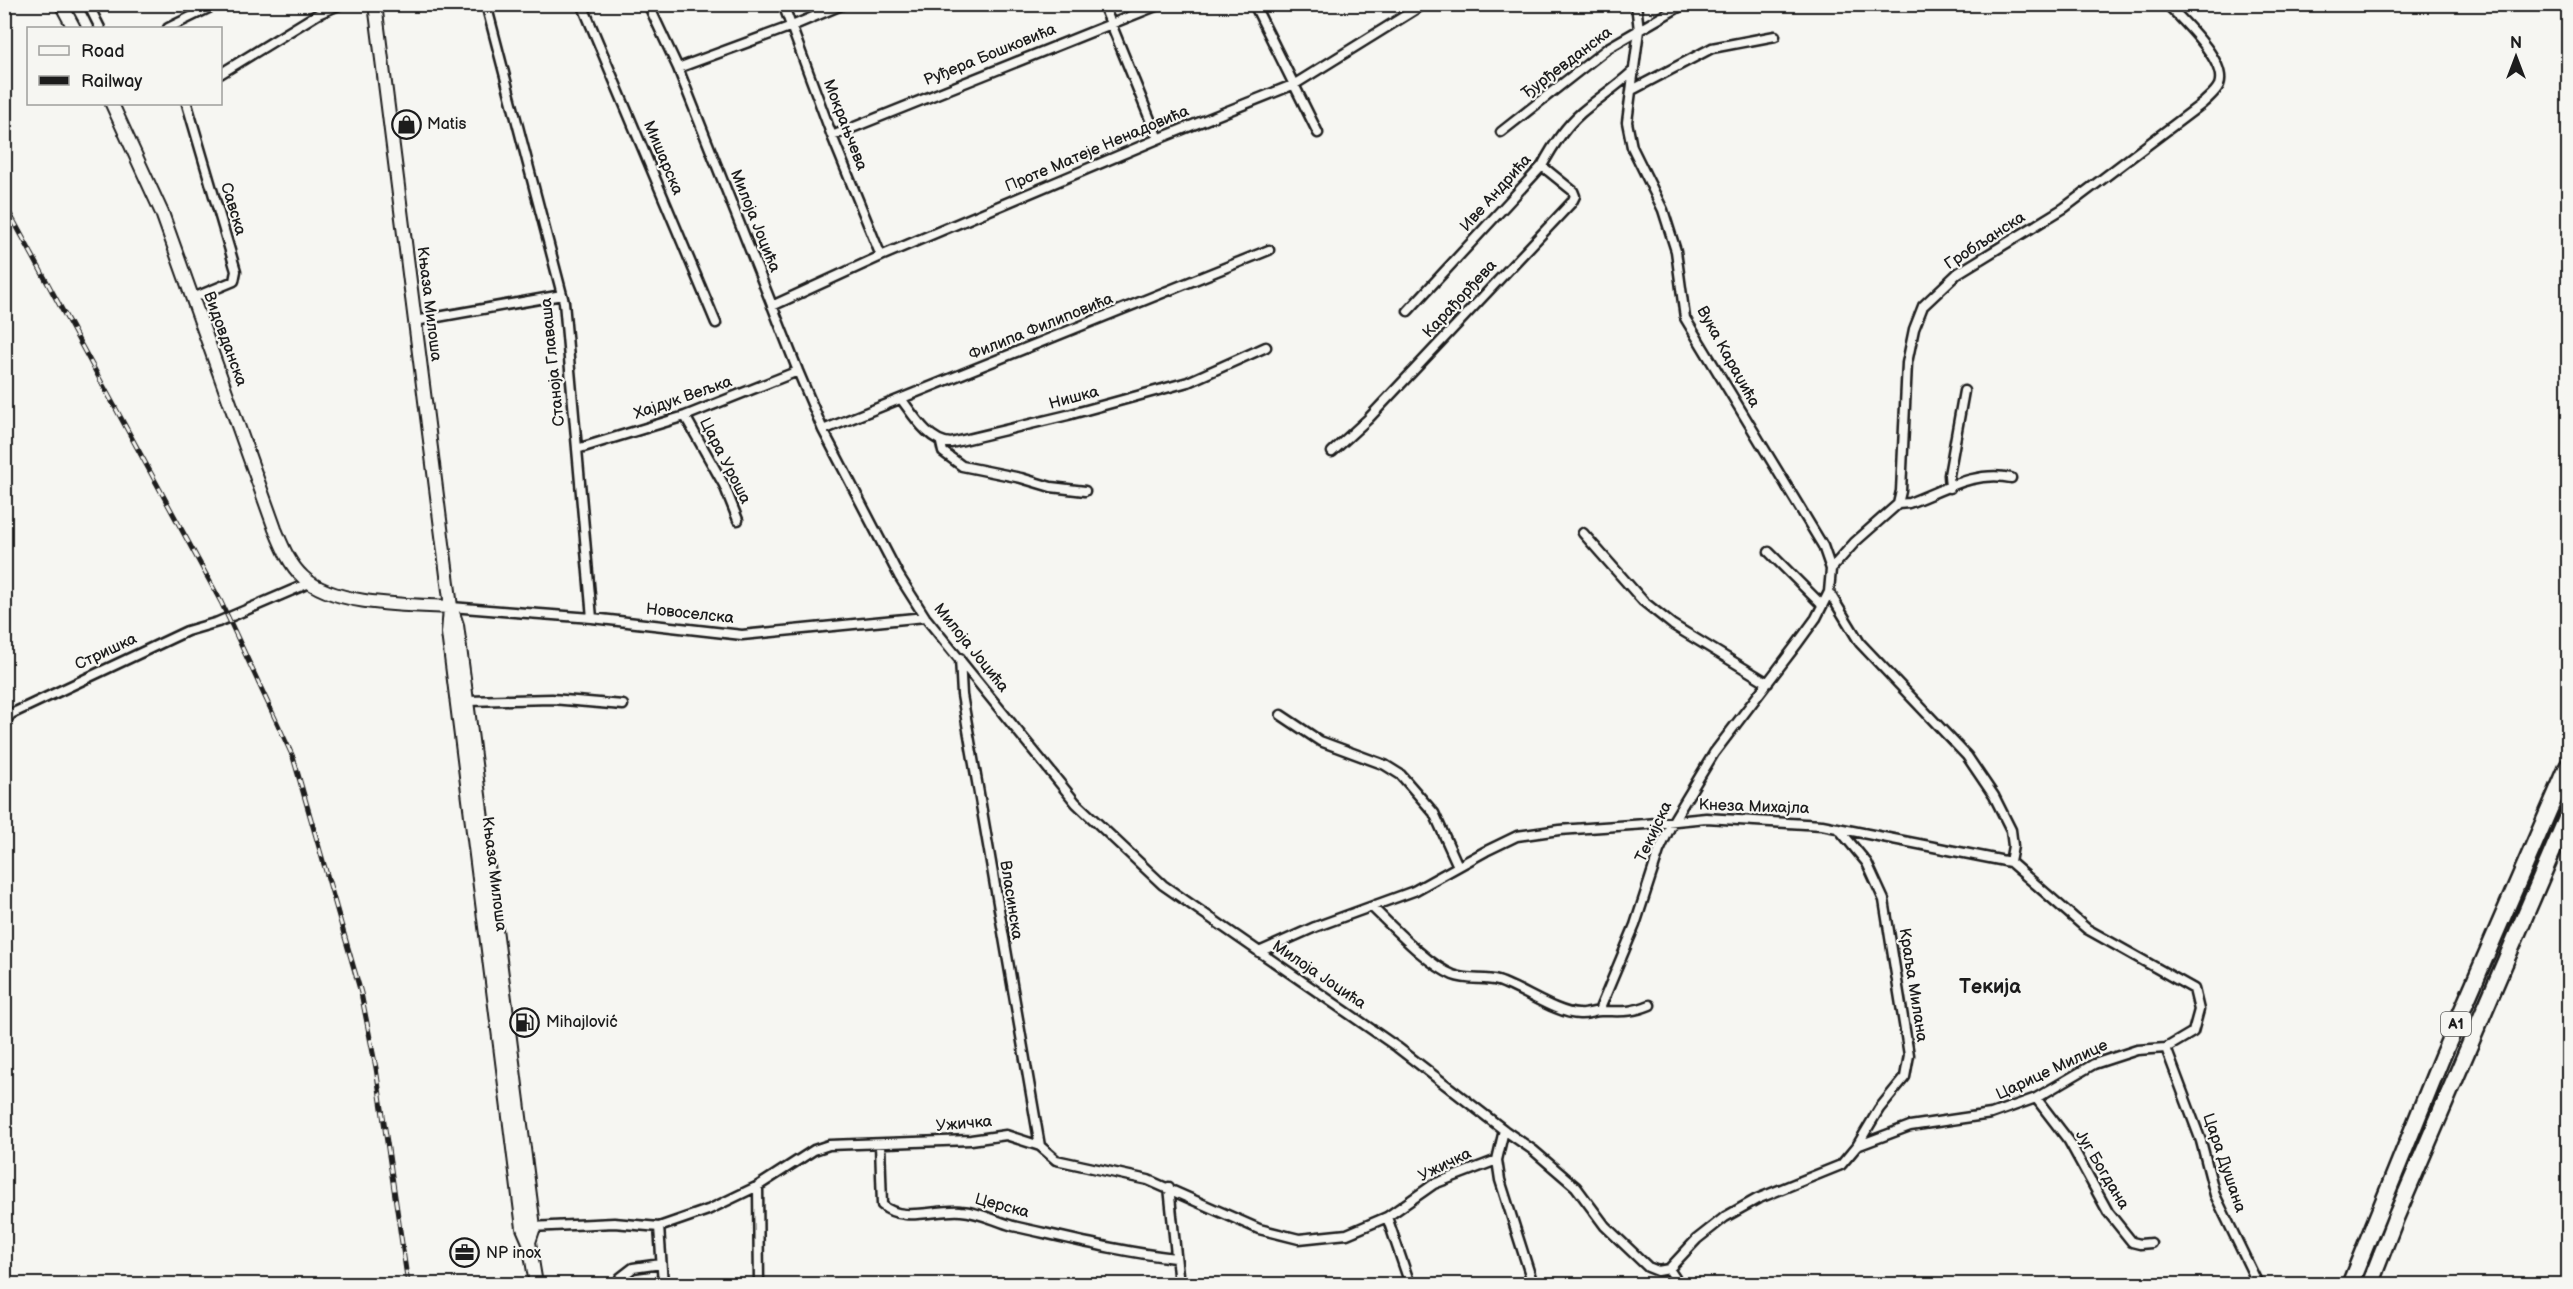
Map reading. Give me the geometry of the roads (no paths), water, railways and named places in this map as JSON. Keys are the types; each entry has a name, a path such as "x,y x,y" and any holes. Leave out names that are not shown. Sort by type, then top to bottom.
{"highway":[{"name":"A1","path":"2350,1284 2420,1109 2568,766"},
{"name":"A1","path":"2370,1284 2396,1217 2568,815"}],"main road":[{"path":"61,4 73,27"},
{"name":"Књаза Милоша","path":"375,4 451,607 457,625 467,702 517,1144"},
{"name":"Видовданска","path":"112,105 162,213 282,546 295,569 309,583 330,592 368,600 451,607"},
{"name":"Књаза Милоша","path":"451,607 448,625 449,643 517,1144"},
{"path":"517,1144 536,1284"}],"street":[{"path":"88,4 100,27"},
{"path":"222,73 318,14 341,4"},
{"name":"Станоја Главаша","path":"486,4 562,295 592,618"},
{"name":"Мишарска","path":"582,4 716,323"},
{"name":"Милоја Јоцића","path":"648,4 678,68 823,430 899,576 925,617 1076,803 1163,885 1397,1047 1533,1150 1576,1187 1605,1226 1642,1262 1658,1271 1669,1269"},
{"name":"Мокрањчева","path":"783,4 832,135 881,256"},
{"path":"678,68 792,26 844,4"},
{"path":"1103,4 1158,139"},
{"name":"Руђера Бошковића","path":"832,135 1161,4"},
{"path":"1254,4 1318,134"},
{"name":"Проте Матеје Ненадовића","path":"772,306 881,256 1295,84 1424,4"},
{"name":"Вука Караџића","path":"1636,4 1639,30 1627,122 1632,147 1663,210 1676,251 1685,318 1823,546 1831,568"},
{"name":"Ђурђевданска","path":"1501,132 1608,48 1684,4"},
{"name":"Гробљанска","path":"1898,504 1901,491 1907,363 1914,329 1923,306 1958,273 2064,208 2203,103 2220,83 2219,67 2204,45 2168,4"},
{"path":"170,27 213,5"},
{"path":"1632,90 1712,48 1775,36"},
{"name":"Иве Андрића","path":"1408,311 1542,166 1551,149 1580,114 1614,89 1632,72"},
{"name":"Савска","path":"187,105 236,271 234,281 193,298"},
{"name":"Карађорђева","path":"1332,452 1368,419 1572,202 1575,196 1573,191 1542,166"},
{"name":"Филипа Филиповића","path":"823,430 1269,250"},
{"path":"415,321 562,295"},
{"name":"Нишка","path":"941,443 951,443 1068,416 1188,382 1266,347"},
{"name":"Хајдук Вељка","path":"578,449 685,416 798,371"},
{"path":"1950,488 1949,475 1956,426 1964,392"},
{"path":"902,400 923,427 941,443 943,452 962,466 1021,478 1051,487 1085,491"},
{"name":"Цара Уроша","path":"685,416 724,485 738,520"},
{"path":"2010,862 2013,846 2011,830 1994,796 1967,756 1860,643 1829,592 1831,568 1855,542 1898,504 1909,503 1975,478 1992,475 2011,478"},
{"path":"1582,533 1643,601 1673,625 1768,683"},
{"path":"1768,552 1822,605"},
{"name":"Стришка","path":"4,723 11,714 187,630 225,619 309,583"},
{"name":"Текијска","path":"1599,1011 1635,926 1659,851 1673,821 1714,753 1816,618 1829,592"},
{"name":"Новоселска","path":"451,607 592,618 742,635 925,617"},
{"name":"Власинска","path":"960,658 962,695 1040,1146"},
{"path":"467,702 500,699 552,699 623,705"},
{"path":"1281,716 1320,741 1385,765 1401,775 1434,813 1458,866"},
{"name":"Кнеза Михајла","path":"1259,952 1315,927 1414,891 1516,836 1559,830 1706,818 1822,825 2010,862"},
{"name":"Краља Милана","path":"1837,828 1867,864 1884,900 1909,1055 1905,1077 1879,1109 1857,1146"},
{"name":"Царице Милице","path":"1669,1269 1697,1239 1725,1217 1757,1199 1841,1165 1857,1146 1910,1126 1991,1114 2036,1098 2094,1064 2137,1050 2166,1048 2193,1032 2199,1010 2194,989 2086,929 2010,862"},
{"path":"1372,908 1420,952 1453,975 1473,980 1495,980 1522,990 1561,1010 1578,1014 1599,1011 1633,1012 1650,1005"},
{"name":"Цара Душана","path":"2166,1048 2200,1141 2215,1195 2258,1284"},
{"name":"Југ Богдана","path":"2036,1098 2069,1141 2108,1212 2132,1242 2140,1245 2151,1244"},
{"path":"1504,1130 1497,1160 1500,1180 1533,1284"},
{"name":"Ужичка","path":"528,1228 614,1223 659,1227 708,1210 758,1186 814,1150 829,1145 971,1140 1006,1135 1040,1146 1056,1160 1148,1180 1259,1229 1299,1239 1347,1234 1388,1216 1434,1184 1497,1160"},
{"name":"Церска","path":"880,1144 882,1205 896,1214 960,1211 987,1215 1008,1224 1127,1253 1175,1258"},
{"path":"758,1186 759,1284"},
{"path":"1169,1188 1179,1284"},
{"path":"1388,1216 1410,1284"},
{"path":"659,1227 663,1284"},
{"path":"620,1284 620,1278 633,1268 661,1264"},
{"path":"1669,1269 1679,1284"}],"railway":[{"path":"4,203 221,602 293,757 361,993 376,1068 408,1284"}],"place":[{"name":"Matis","path":"406,124"},
{"name":"Mihajlović","path":"525,1022"},
{"name":"NP inox","path":"465,1253"}],"district":[{"name":"Текија","path":"1990,987"}]}
